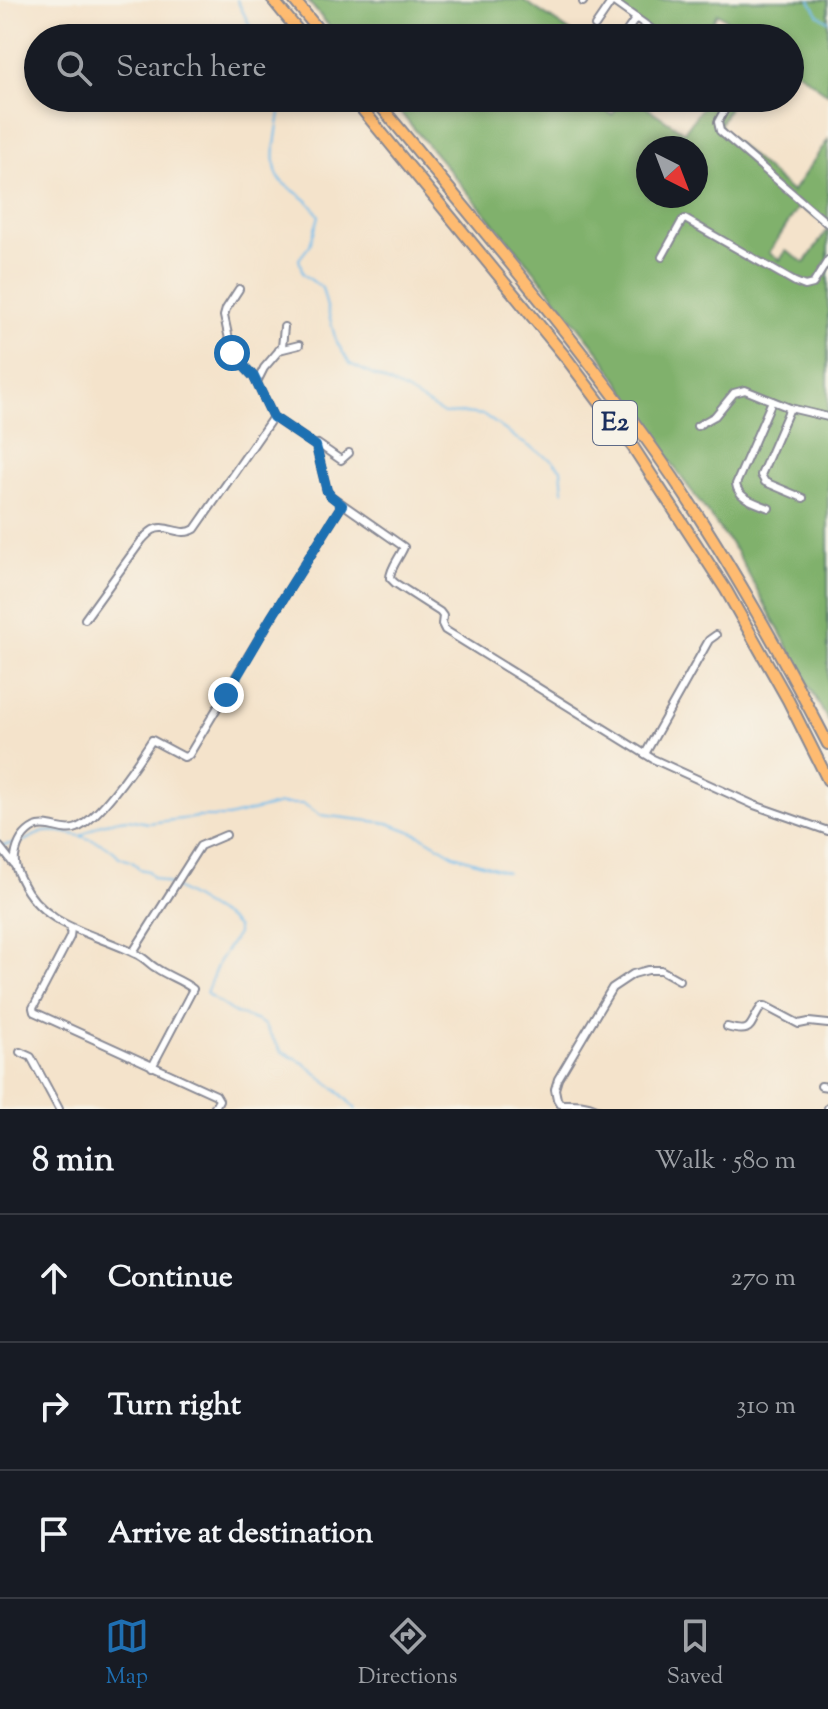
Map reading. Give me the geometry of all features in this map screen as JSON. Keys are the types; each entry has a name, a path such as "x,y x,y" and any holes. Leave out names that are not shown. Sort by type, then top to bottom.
{"highway":[{"path":"273,0 293,24"},
{"path":"294,0 314,24"},
{"name":"E2","path":"364,112 567,359 633,447 726,590 788,700 828,780"},
{"name":"E2","path":"385,112 645,437 745,593 828,744"}],"street":[{"path":"596,24 612,0 644,24"},
{"path":"632,24 636,18"},
{"path":"723,112 718,122 720,131 828,224"},
{"path":"662,257 685,219 805,286 813,284 828,260"},
{"path":"239,289 224,316 229,343 235,358 257,382 273,417 341,460 349,453"},
{"path":"257,382 283,343 284,327"},
{"path":"279,350 299,345"},
{"path":"697,426 711,419 739,390 790,408 828,417"},
{"path":"769,508 741,496 736,484 772,401"},
{"path":"790,408 761,475 765,482 803,498"},
{"path":"85,619 142,540 153,530 165,528 186,533 195,529 273,417"},
{"path":"316,446 327,491 342,505 404,547 390,578 442,614 445,630 645,754 754,805 828,831"},
{"path":"15,866 18,845 35,827 71,830 91,819 133,769 152,740 184,757 189,755 342,505"},
{"path":"645,754 709,640 716,635"},
{"path":"133,952 201,845 226,835"},
{"path":"0,847 15,866 31,898 44,912 71,928 140,955 159,970 191,986 193,989 152,1067"},
{"path":"71,928 71,935 33,1008 34,1012 216,1095 219,1100 214,1109"},
{"path":"597,1109 586,1104 560,1104 555,1089 608,993 633,974 648,970 661,970 679,980"},
{"path":"727,1027 740,1031 750,1027 762,1006 799,1024 828,1024"},
{"path":"20,1052 31,1057 59,1109"}],"green space":[{"path":"307,0 523,0 559,24 327,24"},
{"path":"606,0 828,0 828,94 804,76 804,24 732,24 717,13 712,24 638,24"},
{"path":"400,112 608,112 612,115 614,112 653,112 684,132 699,112 726,112 720,124 723,131 792,192 828,140 828,225 799,206 769,253 780,260 786,251 805,263 828,229 828,721 736,551 679,474 602,356"}],"waterway":[{"path":"237,0 249,24"},
{"path":"810,0 818,14 828,21"},
{"path":"280,112 275,142 278,176 319,216 310,245 299,259 303,274 322,288 336,341 350,364 406,391 444,414 484,415 552,460 561,469 563,491"},
{"path":"82,835 101,824 119,820 148,823 228,817 280,804 304,804 320,815 388,823 420,835 454,855 507,872"},
{"path":"1,845 20,842 44,832 84,837 133,862 152,877 229,920 237,928 237,934 219,961 206,993 233,1012 264,1025 281,1051 305,1064 356,1109"}],"route":[{"path":"226,695 342,505 327,491 316,446 273,417 254,377 232,353"}]}
